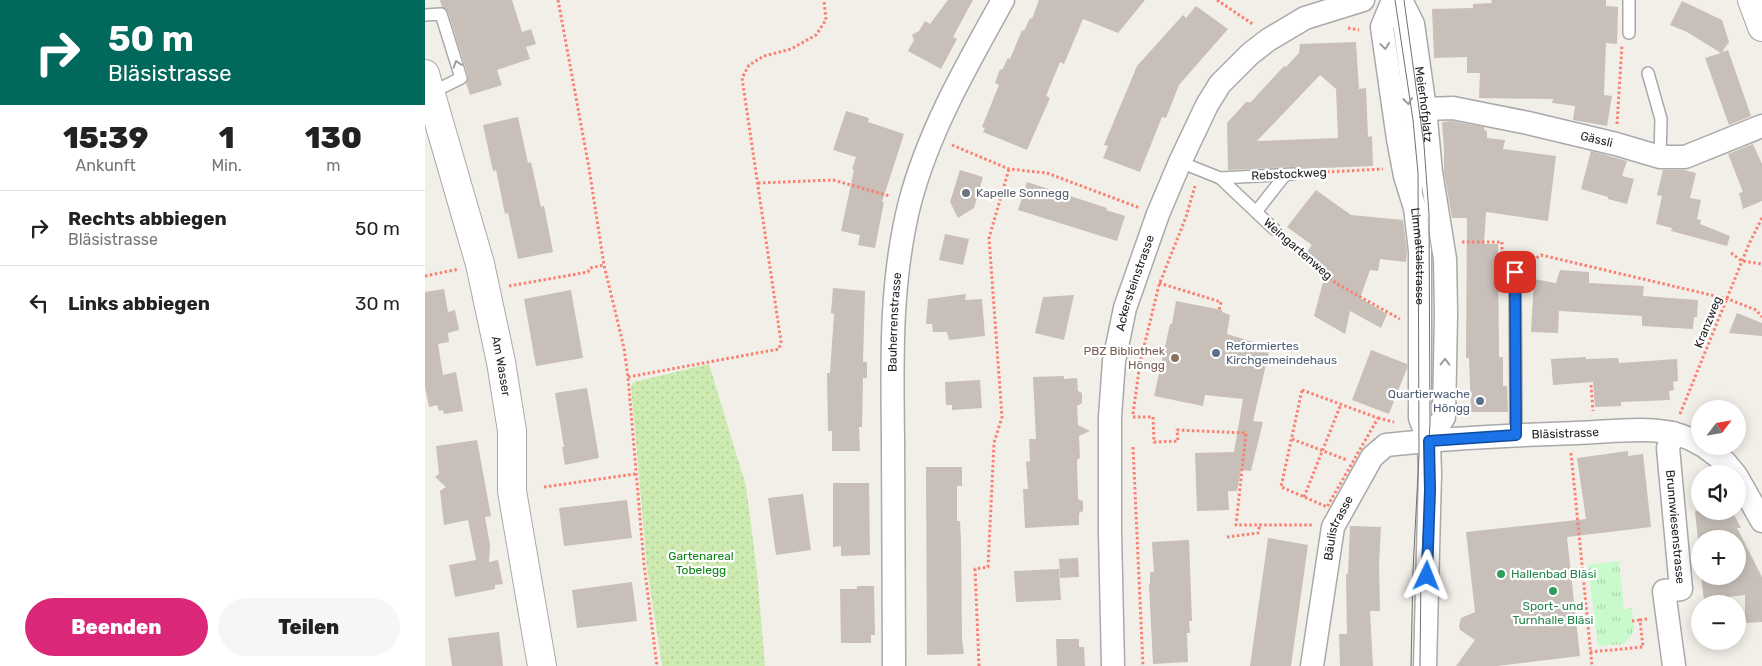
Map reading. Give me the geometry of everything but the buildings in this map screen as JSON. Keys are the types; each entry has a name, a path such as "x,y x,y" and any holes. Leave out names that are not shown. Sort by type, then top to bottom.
{"street":[{"name":"Bauherrenstrasse","path":"894,666 892,328 899,254 911,201 933,138 961,76 1003,0"},
{"name":"Ackersteinstrasse","path":"1113,666 1110,417 1114,361 1125,308 1158,214 1190,166 1207,105 1220,84 1250,54 1268,40 1305,18 1363,0"},
{"path":"1393,0 1382,27 1397,139 1405,176 1426,209"},
{"name":"Meierhofplatz","path":"1400,0 1413,24 1425,109 1431,172 1426,209"},
{"path":"1751,0 1762,27"},
{"name":"Am Wasser","path":"428,83 480,264 501,362 512,431 512,491 542,666"},
{"name":"Gässli","path":"1425,109 1453,108 1528,123 1616,144 1660,157 1685,157 1762,126"},
{"name":"Limmattalstrasse","path":"1425,666 1429,441 1420,418 1420,259 1426,209"},
{"name":"Bläsistrasse","path":"1429,441 1516,435 1643,430 1673,433 1691,438"},
{"name":"Brunnwiesenstrasse","path":"1673,433 1668,448 1681,589 1664,591 1674,666"},
{"name":"Bäulistrasse","path":"1312,666 1333,527 1372,457 1386,446 1429,441"},
{"path":"1716,455 1728,465"},
{"path":"1746,493 1762,521"}],"lane":[{"path":"1400,0 1399,25 1418,173 1426,209"},
{"path":"1629,0 1629,34"},
{"path":"425,15 441,14 461,78 428,83"},
{"path":"1648,73 1661,119 1660,157"},
{"name":"Rebstockweg","path":"1190,166 1220,178 1289,174"},
{"path":"1256,212 1289,174"},
{"name":"Weingartenweg","path":"1220,178 1274,229"},
{"path":"1515,272 1516,435"}],"path":[{"path":"558,0 589,168 604,265 629,377 635,474 657,666"},
{"path":"629,377 779,349 781,342 742,78 749,65 764,56 791,49 816,35 826,20 824,0"},
{"path":"1217,0 1252,24"},
{"path":"1347,28 1359,30"},
{"path":"1616,144 1622,37 1629,34"},
{"path":"933,138 1009,169 1047,174 1140,208"},
{"path":"1133,423 1140,363 1159,282 1186,216 1190,166"},
{"name":"Rebstockweg","path":"1289,174 1386,168"},
{"path":"979,666 975,569 988,567 994,443 1002,417 989,238 1009,169"},
{"path":"758,183 833,180 911,201"},
{"name":"Kranzweg","path":"1673,433 1742,261 1762,218"},
{"name":"Weingartenweg","path":"1274,229 1316,268 1339,285 1401,320"},
{"path":"1453,242 1502,242 1502,269 1515,272 1541,255 1728,299 1755,310 1762,317"},
{"path":"1731,253 1742,261 1762,264"},
{"path":"509,286 588,272 590,268 604,265"},
{"path":"425,276 461,268"},
{"path":"1159,282 1221,302 1219,310"},
{"path":"1591,385 1593,419"},
{"path":"1302,390 1341,404 1378,418 1327,507 1281,487 1302,390"},
{"path":"1304,498 1341,404"},
{"path":"1133,417 1153,416 1154,442 1177,441 1177,430 1246,433 1236,524 1333,527"},
{"path":"1133,438 1143,666"},
{"path":"1292,439 1352,462"},
{"path":"1570,445 1592,666"},
{"path":"544,486 635,474"},
{"path":"1227,537 1258,532 1259,524"},
{"path":"1632,621 1640,620"},
{"path":"1591,652 1643,648 1640,626"}],"green space":[{"name":"Gartenareal Tobelegg","path":"709,364 746,486 757,572 765,666 662,666 647,568 631,386 634,382"},
{"path":"1619,561 1624,609 1632,608 1634,631 1624,644 1598,646 1588,565"}],"tram line":[{"path":"1395,0 1413,120 1418,173 1419,455 1413,570 1411,666"},
{"path":"1404,0 1424,145 1429,214 1430,423 1421,571 1420,666"}],"place":[{"name":"Kapelle Sonnegg","path":"966,193"},
{"name":"Reformiertes Kirchgemeindehaus","path":"1216,353"},
{"name":"PBZ Bibliothek Höngg","path":"1175,358"},
{"name":"Quartierwache Höngg","path":"1480,401"},
{"name":"Hallenbad Bläsi","path":"1501,574"},
{"name":"Sport- und Turnhalle Bläsi","path":"1553,591"}],"route":[{"path":"1427,576 1430,490 1429,441 1516,435 1515,272"}]}
